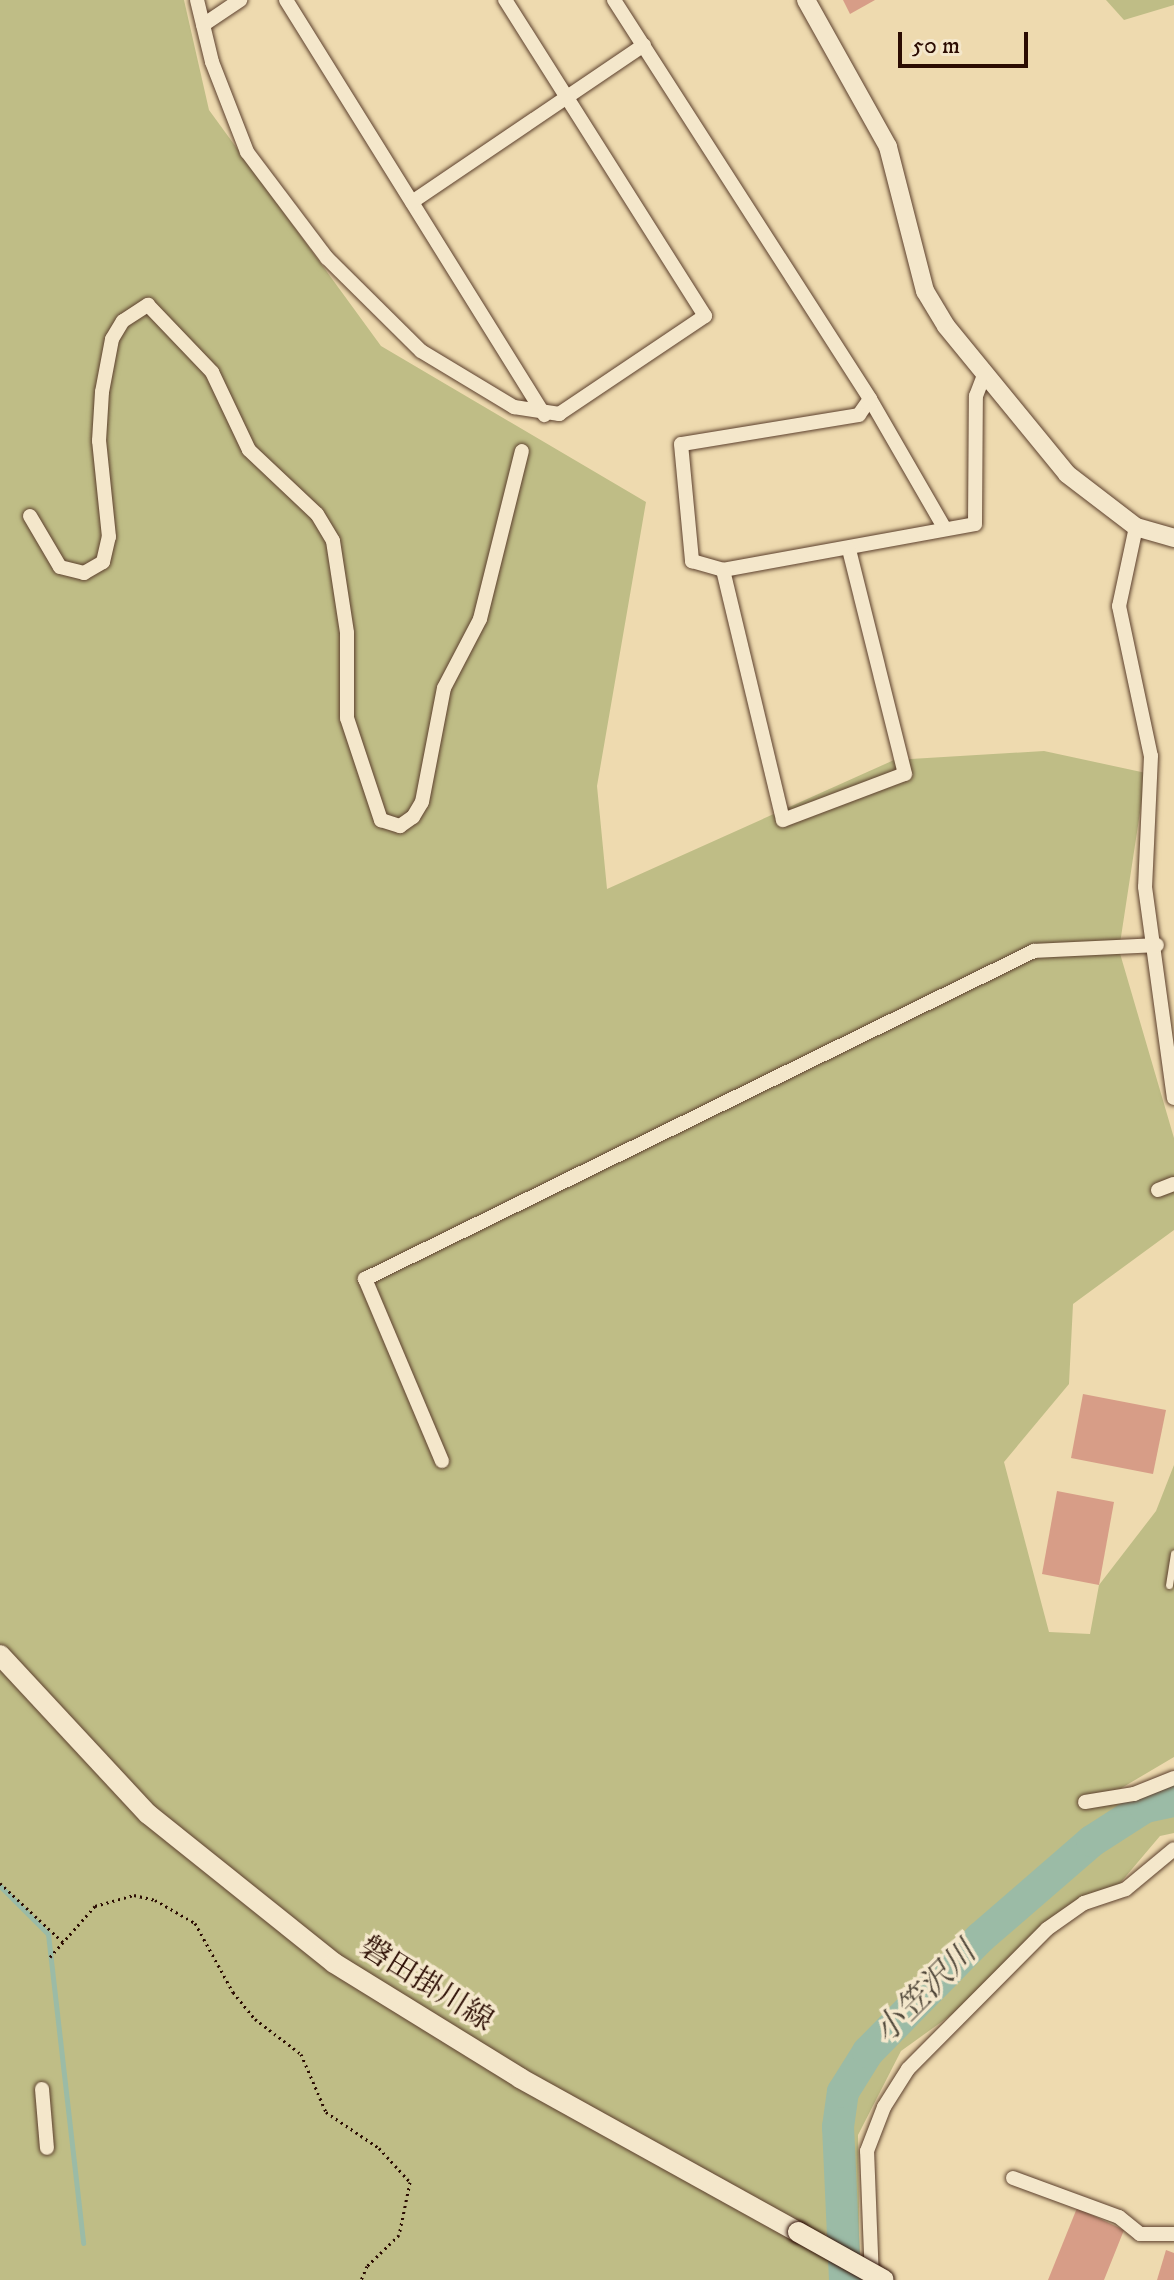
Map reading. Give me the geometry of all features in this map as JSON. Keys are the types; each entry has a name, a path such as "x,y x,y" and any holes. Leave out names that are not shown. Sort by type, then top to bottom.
{"main road":[{"name":"磐田掛川線","path":"0,1655 148,1814 334,1963 520,2078 884,2280"}],"street":[{"path":"197,0 247,152 327,258 421,351 514,407 544,415 559,414 705,316 505,0"},
{"path":"203,25 240,0"},
{"path":"286,0 544,415"},
{"path":"614,0 870,399 945,529"},
{"path":"806,0 888,147 925,291 984,375 1067,474 1136,527 1174,538"},
{"path":"412,202 644,45"},
{"path":"30,516 60,567 84,573 103,562 109,537 99,441 102,392 112,339 123,321 148,305 212,372 249,450 317,514 333,541 340,563 347,633 347,718 381,820 400,826 413,817 422,802 444,688 480,619 522,451"},
{"path":"870,399 859,415 681,444 692,561 723,570 975,524 976,396 984,375"},
{"path":"1136,527 1119,606 1151,756 1145,887 1157,945 1174,1098"},
{"path":"723,570 783,820 905,774 849,549"},
{"path":"442,1461 365,1279 1034,951 1157,945"},
{"path":"1158,1190 1174,1184"},
{"path":"1085,1802 1134,1794 1174,1778"},
{"path":"872,2280 867,2151 884,2107 908,2069 1047,1929 1084,1903 1126,1889 1174,1849"},
{"path":"42,2089 47,2148"},
{"path":"1013,2178 1119,2217 1140,2234 1174,2234"}],"lane":[{"path":"1169,1585 1174,1553"}],"path":[{"path":"0,1883 64,1943"},
{"path":"50,1957 95,1906 134,1895 155,1900 195,1923 233,1992 255,2019 301,2054 326,2112 379,2148 410,2182 399,2235 367,2266 361,2280"}],"shaded area":[{"path":"0,0 184,0 209,110 381,346 646,502 597,786 607,889 894,760 1044,751 1146,773 1119,950 1174,1138 1174,1230 1073,1304 1069,1384 1004,1462 1049,1632 1090,1634 1099,1585 1156,1511 1174,1465 1174,1757 1086,1809 1174,1791 1174,1833 1160,1836 1110,1895 1062,1918 990,1987 901,2051 858,2135 860,2280 844,2280 825,2232 835,2280 0,2280"},
{"path":"1106,0 1174,0 1174,5 1124,20"}],"building":[{"path":"843,0 875,0 850,14"},
{"path":"1083,1394 1166,1410 1153,1474 1071,1458"},
{"path":"1057,1491 1114,1502 1099,1585 1042,1574"},
{"path":"1077,2208 1124,2230 1104,2280 1048,2280"},
{"path":"1166,2250 1174,2253 1174,2280 1157,2280"}],"waterway":[{"name":"小笠沢川","path":"845,2280 838,2127 843,2092 868,2052 980,1938 1092,1841 1145,1807 1174,1801"},
{"path":"0,1886 48,1934 83,2243"}]}
